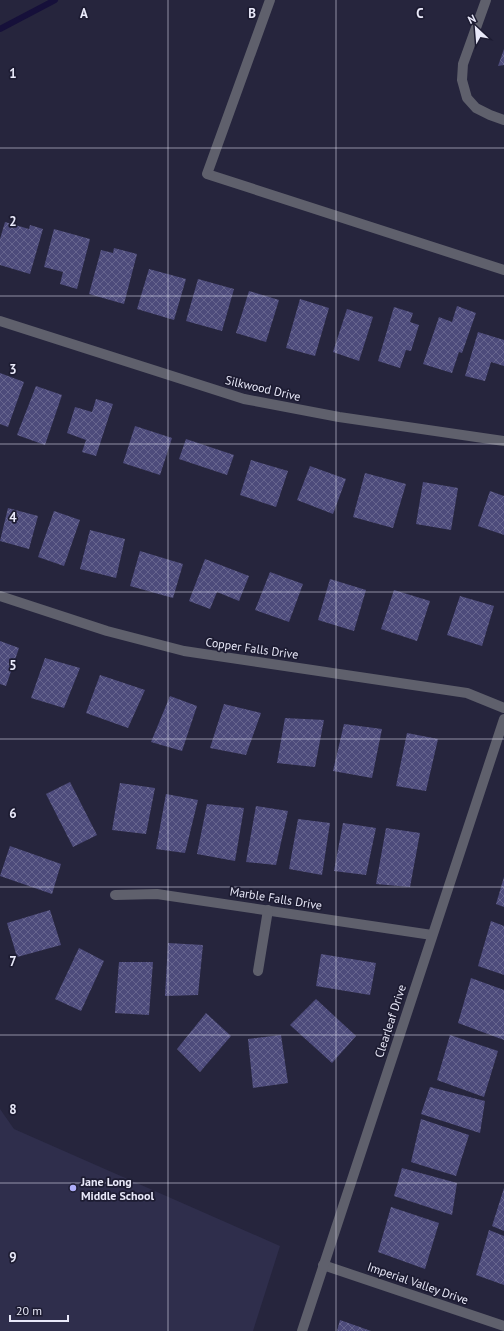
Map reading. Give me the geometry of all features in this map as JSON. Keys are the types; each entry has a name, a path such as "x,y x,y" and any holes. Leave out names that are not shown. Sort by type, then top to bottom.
{"street":[{"path":"270,0 207,174 504,270"},
{"path":"486,0 463,64 462,80 467,98 476,108 504,120"},
{"name":"Silkwood Drive","path":"0,321 244,400 339,417 504,441"},
{"name":"Copper Falls Drive","path":"0,596 107,631 184,651 467,693 504,708"},
{"name":"Clearleaf Drive","path":"302,1331 504,719"},
{"name":"Marble Falls Drive","path":"115,896 157,894 432,935"},
{"path":"258,971 268,910"},
{"name":"Imperial Valley Drive","path":"323,1265 504,1326"}],"shaded area":[{"name":"Jane Long Middle School","path":"0,1109 14,1129 280,1246 253,1331 0,1331"}],"building":[{"path":"504,49 504,65 498,66"},
{"path":"5,222 29,229 30,225 43,229 30,274 0,265 0,239"},
{"path":"54,229 90,239 77,289 60,284 63,272 44,267"},
{"path":"114,248 137,254 124,304 89,294 101,250 113,253"},
{"path":"149,269 186,279 174,320 137,309"},
{"path":"198,279 234,289 222,331 186,321"},
{"path":"249,291 279,300 266,342 236,333"},
{"path":"300,299 329,308 315,356 286,348"},
{"path":"457,306 476,313 462,353 459,352 452,373 423,364 439,317 452,322"},
{"path":"394,307 413,313 410,322 419,325 411,351 406,350 400,368 378,361"},
{"path":"347,309 373,317 359,361 333,352"},
{"path":"478,332 504,340 504,366 491,362 485,381 465,376"},
{"path":"0,373 24,382 8,427 0,424"},
{"path":"36,386 62,395 45,445 17,435"},
{"path":"96,399 113,404 96,456 82,452 86,440 67,433 75,407 92,412"},
{"path":"135,426 172,438 160,475 123,463"},
{"path":"186,439 234,455 227,475 179,459"},
{"path":"251,460 288,471 276,507 240,495"},
{"path":"310,466 346,479 333,514 297,500"},
{"path":"365,473 406,484 393,528 353,517"},
{"path":"423,482 458,488 451,530 416,524"},
{"path":"490,491 504,496 504,535 478,526"},
{"path":"8,508 38,516 29,549 0,541"},
{"path":"54,511 80,520 64,566 38,557"},
{"path":"90,530 125,539 116,578 80,569"},
{"path":"140,551 183,564 173,598 130,586"},
{"path":"205,559 249,576 239,601 217,592 210,609 189,601"},
{"path":"270,572 303,584 289,622 255,610"},
{"path":"330,579 366,590 354,631 318,620"},
{"path":"394,590 430,601 417,641 381,629"},
{"path":"460,596 494,606 482,646 447,635"},
{"path":"0,641 19,648 6,686 0,684"},
{"path":"45,658 80,668 64,708 31,698"},
{"path":"100,675 145,690 128,728 86,713"},
{"path":"170,696 197,706 182,751 151,742"},
{"path":"224,704 261,713 246,755 210,748"},
{"path":"285,718 324,720 315,767 277,763"},
{"path":"344,724 382,729 372,778 333,771"},
{"path":"407,733 438,739 426,791 396,786"},
{"path":"70,782 97,835 73,847 46,794"},
{"path":"120,783 155,788 146,834 112,830"},
{"path":"166,794 198,800 185,853 156,849"},
{"path":"207,804 244,808 235,861 197,854"},
{"path":"256,806 288,811 276,865 246,862"},
{"path":"298,819 330,823 322,875 289,869"},
{"path":"343,823 376,828 366,875 334,871"},
{"path":"386,828 420,833 410,887 376,884"},
{"path":"10,846 61,864 52,894 0,876"},
{"path":"504,877 504,907 496,904"},
{"path":"50,910 61,945 17,957 7,923"},
{"path":"491,921 504,926 504,975 478,966"},
{"path":"168,943 203,945 198,995 165,996"},
{"path":"79,948 104,961 81,1011 55,999"},
{"path":"321,954 376,963 370,995 316,986"},
{"path":"119,962 153,962 149,1015 115,1013"},
{"path":"471,978 504,990 504,1040 458,1023"},
{"path":"316,999 356,1036 332,1063 290,1025"},
{"path":"206,1013 231,1036 200,1072 177,1049"},
{"path":"281,1035 288,1083 253,1088 248,1039"},
{"path":"450,1035 498,1051 484,1097 437,1080"},
{"path":"430,1087 485,1101 480,1133 421,1114"},
{"path":"421,1119 469,1135 456,1176 411,1162"},
{"path":"402,1168 457,1183 452,1215 394,1196"},
{"path":"504,1188 504,1231 492,1226"},
{"path":"391,1207 439,1223 425,1269 378,1252"},
{"path":"489,1230 504,1236 504,1285 476,1275"},
{"path":"340,1320 371,1331 337,1331"}],"waterway":[{"path":"0,29 55,0"}],"place":[{"name":"Jane Long Middle School","path":"73,1188"}]}
